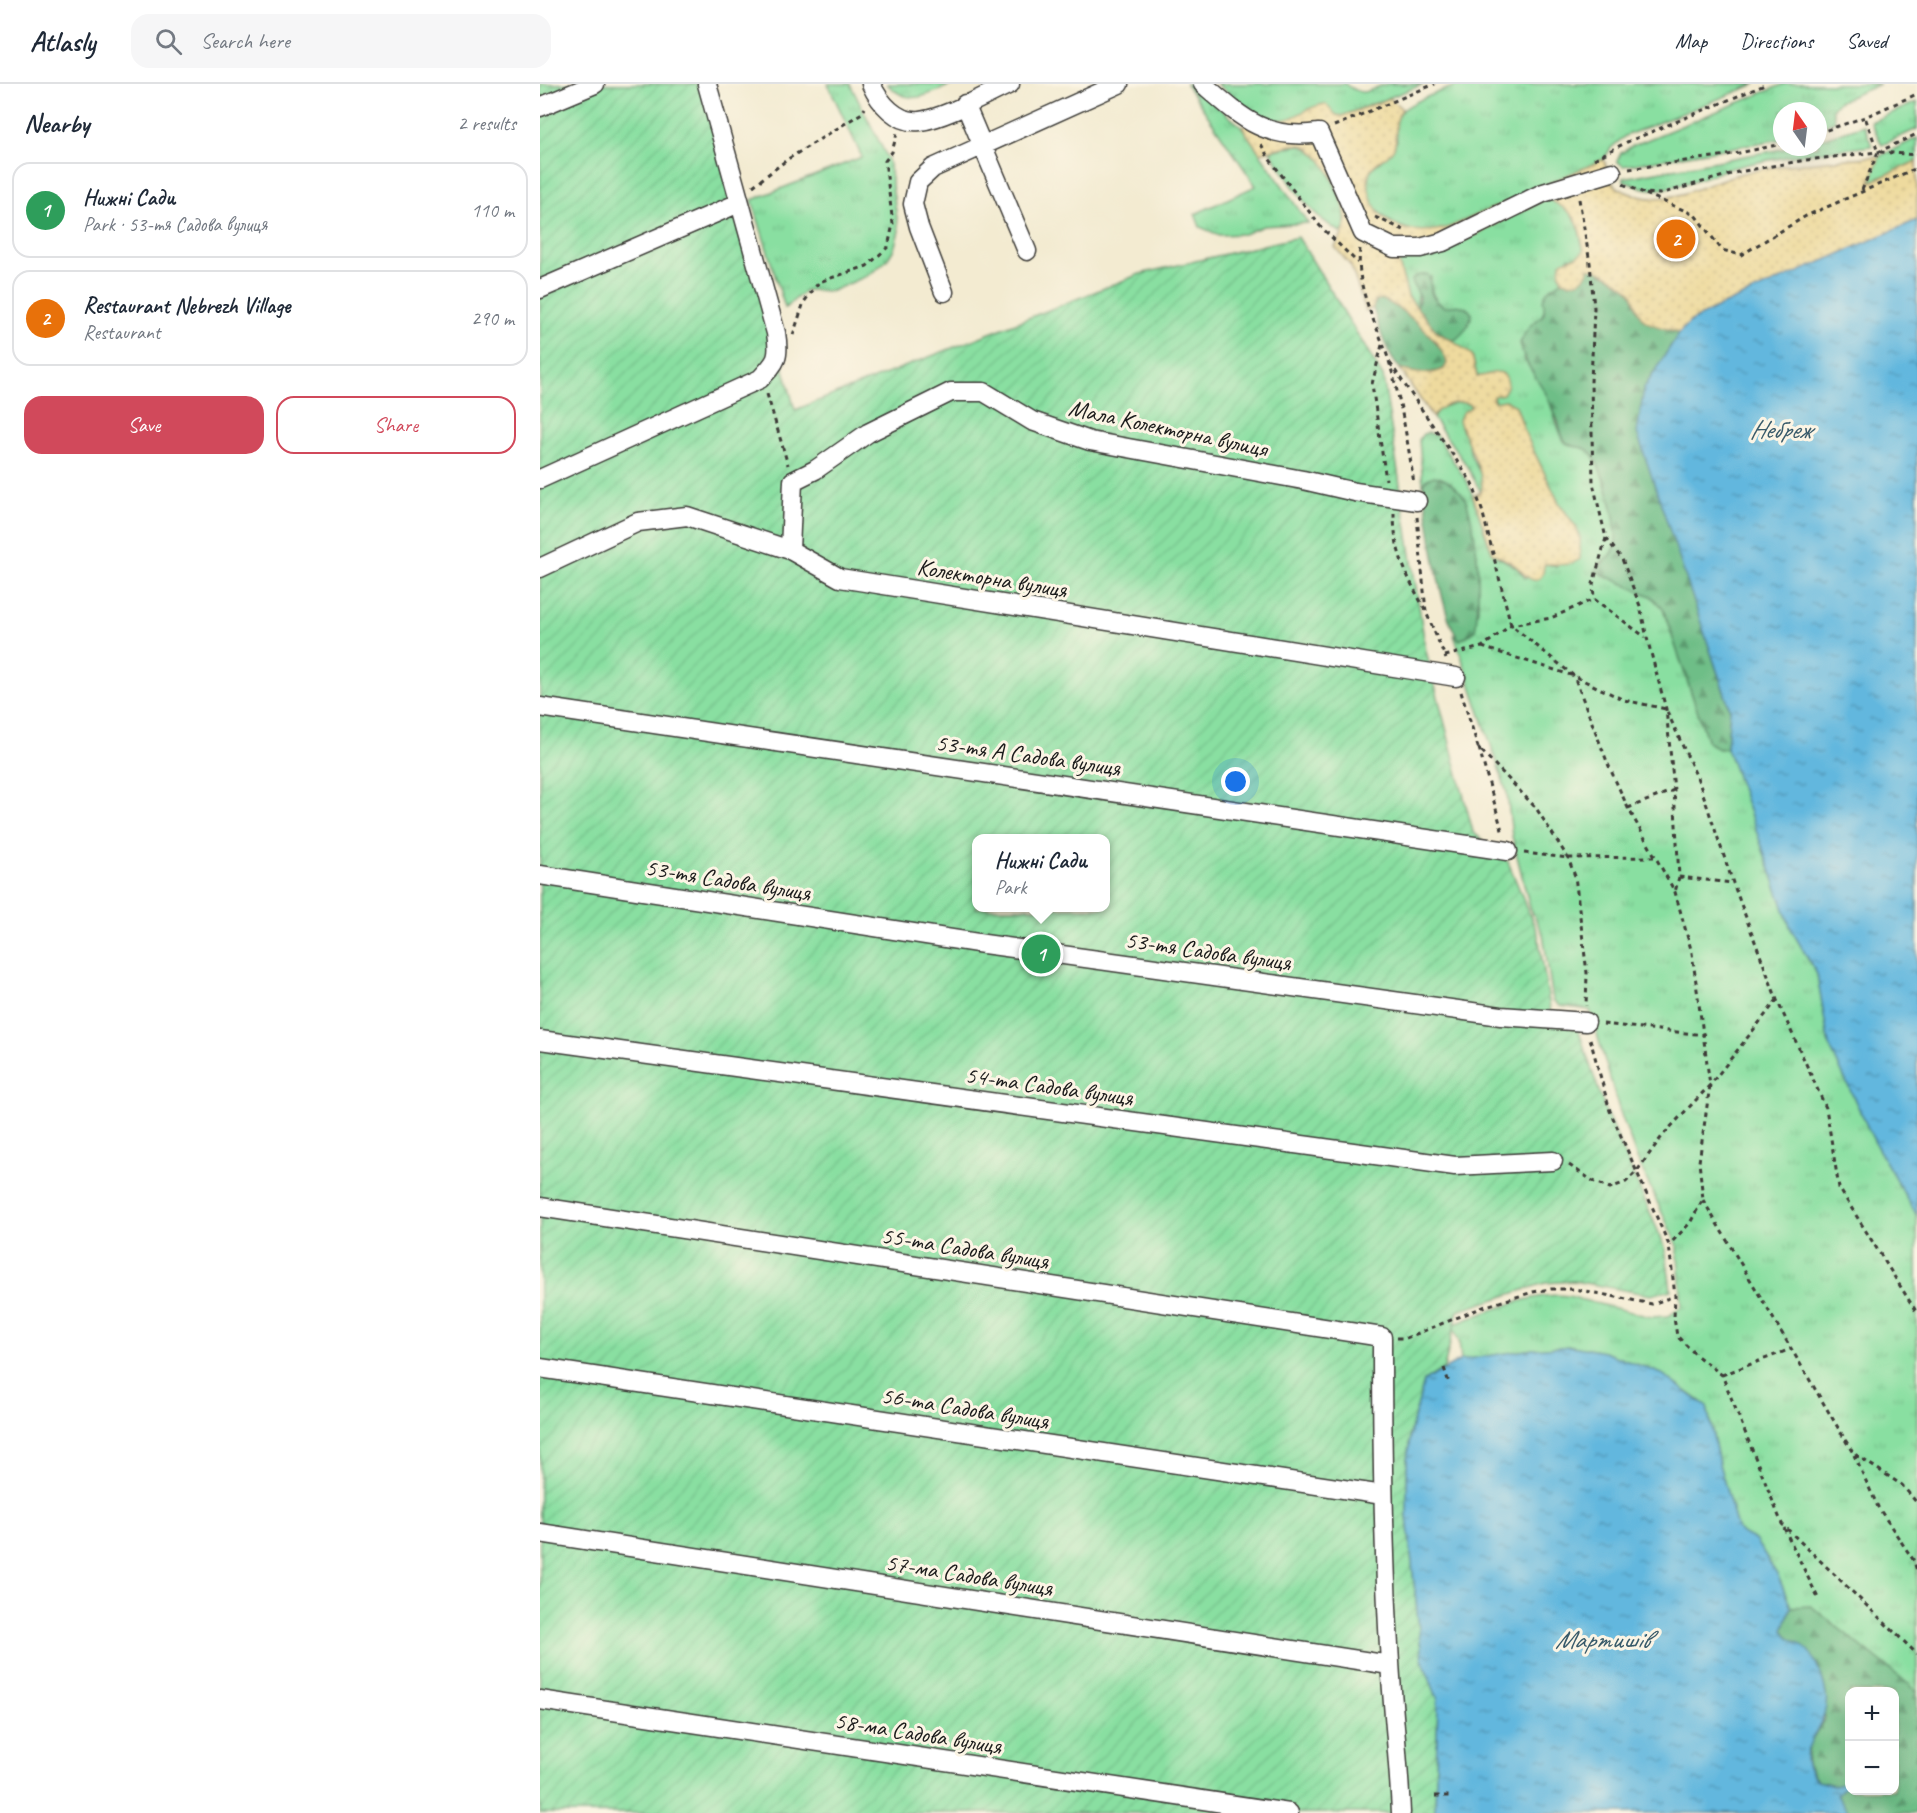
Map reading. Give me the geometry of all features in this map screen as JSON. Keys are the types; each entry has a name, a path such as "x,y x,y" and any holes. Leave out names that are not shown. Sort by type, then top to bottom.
{"street":[{"path":"540,107 595,84"},
{"path":"540,479 760,379 777,359 779,350 776,333 707,84"},
{"path":"870,93 874,93 894,113 918,122 940,115 1010,84"},
{"path":"944,292 919,227 913,204 918,182 933,168 1119,84"},
{"path":"1203,84 1249,122 1276,133 1299,136 1319,133 1363,233 1394,248 1420,248 1443,242 1543,193 1612,172"},
{"path":"965,104 1027,251"},
{"path":"540,290 738,201"},
{"name":"Мала Колекторна вулиця","path":"793,481 816,470 868,433 951,392 984,392 1032,421 1090,441 1303,480 1355,492 1417,501"},
{"path":"790,550 793,481"},
{"name":"Колекторна вулиця","path":"540,568 638,522 687,516 790,550 840,578 1456,677"},
{"name":"53-тя А Садова вулиця","path":"540,707 1508,851"},
{"name":"53-тя Садова вулиця","path":"540,874 984,944 1501,1016 1586,1022"},
{"name":"54-та Садова вулиця","path":"540,1040 1455,1166 1553,1161"},
{"name":"55-та Садова вулиця","path":"540,1207 1382,1337"},
{"path":"1382,1337 1383,1495 1390,1665 1399,1761 1401,1813"},
{"name":"56-та Садова вулиця","path":"540,1368 1383,1495"},
{"name":"57-ма Садова вулиця","path":"540,1533 1390,1665"},
{"name":"58-ма Садова вулиця","path":"540,1700 1289,1813"}],"path":[{"path":"1319,133 1435,84"},
{"path":"1584,163 1627,142 1767,84"},
{"path":"738,201 788,159 862,113 870,93"},
{"path":"1827,130 1865,117 1917,94"},
{"path":"777,359 794,333 804,302 819,282 867,266 888,247 893,224 885,160 892,152 894,113"},
{"path":"1865,117 1878,152"},
{"path":"1249,122 1268,157 1320,226 1358,263"},
{"path":"1862,190 1878,152 1917,134"},
{"path":"1612,172 1773,146"},
{"path":"1644,194 1660,194 1738,172 1806,160 1878,152 1917,154"},
{"path":"1612,172 1620,182 1695,215 1722,250 1741,255 1806,216 1917,168"},
{"path":"1575,182 1590,263 1594,309 1591,382 1593,483 1606,538 1622,559 1640,606 1666,709 1699,783 1733,884 1777,1000 1826,1108 1839,1188 1917,1313"},
{"path":"1367,212 1377,219 1409,232"},
{"path":"1363,233 1358,263 1363,293 1389,361 1406,434 1417,501 1417,525 1426,612"},
{"path":"1382,344 1372,384 1402,566 1456,677 1508,851 1568,858 1654,857"},
{"path":"1389,361 1472,483 1482,510 1511,626 1574,676 1608,764 1628,808 1675,892 1692,953 1705,1035 1710,1085 1699,1162 1703,1199 1853,1453 1878,1507 1914,1561 1917,1571"},
{"path":"760,379 769,399 793,481"},
{"path":"1606,538 1593,584 1594,599 1647,638"},
{"path":"1445,656 1482,647 1511,626 1551,618 1594,599"},
{"path":"1482,647 1574,676 1624,700 1666,709"},
{"path":"1666,709 1679,877 1675,892"},
{"path":"1478,747 1536,808 1568,858 1575,876 1587,973 1586,1022 1610,1111 1669,1245 1677,1336 1696,1355 1722,1375 1782,1524 1819,1600"},
{"path":"1628,808 1674,790"},
{"path":"1679,877 1733,884"},
{"path":"1553,1161 1573,1166 1593,1181 1610,1188 1626,1182 1637,1172 1663,1135 1710,1085 1777,1000"},
{"path":"1586,1022 1705,1035"},
{"path":"1669,1245 1690,1223 1703,1199"},
{"path":"1382,1337 1406,1338 1486,1306 1551,1288 1575,1289 1652,1304 1675,1296"},
{"path":"1722,1375 1791,1349"},
{"path":"1444,1368 1449,1383"},
{"path":"1853,1453 1902,1485 1917,1503"},
{"path":"1782,1524 1917,1654"},
{"path":"1435,1796 1449,1796"}],"green space":[{"path":"540,84 702,84 739,203 795,410 1140,274 1298,237 1383,376 1426,651 1473,832 1508,862 1538,934 1551,1014 1577,1026 1606,1112 1665,1247 1671,1290 1651,1295 1574,1281 1545,1283 1458,1311 1444,1368 1424,1381 1411,1430 1407,1460 1407,1516 1422,1659 1438,1700 1435,1813 540,1813"},
{"path":"828,84 850,84 888,159 899,231 894,249 887,260 869,275 832,291 806,290 785,308 752,200 862,157"},
{"path":"887,84 953,84 927,95 911,97 903,96"},
{"path":"1186,84 1190,84 1242,127 1308,223 1263,226 1244,234 1219,235 1200,227 1195,214 1256,186"},
{"path":"1217,84 1345,84 1364,92 1390,84 1424,84 1342,116 1336,115 1326,105 1316,106 1291,118 1280,120 1260,116 1251,111"},
{"path":"1460,84 1756,84 1625,136 1611,148 1604,159 1450,227 1428,232 1405,228 1384,217 1371,200 1368,189 1369,173 1397,141 1395,123 1401,112 1416,102"},
{"path":"1784,84 1880,84 1838,102 1832,109 1835,121 1827,124 1827,102 1773,102 1773,141 1623,166 1617,161 1621,153 1632,146"},
{"path":"1917,102 1917,129 1882,145 1871,122"},
{"path":"1864,125 1872,146 1827,151 1827,137"},
{"path":"1917,138 1917,161 1869,183 1880,156"},
{"path":"1299,145 1309,149 1325,163 1345,209 1345,226 1342,233 1309,207 1270,151"},
{"path":"1773,151 1773,156 1794,156 1756,162 1660,189 1642,188 1624,181 1624,178"},
{"path":"1547,198 1571,211 1577,222 1584,252 1577,257 1568,258 1560,275 1562,281 1547,291 1544,311 1540,318 1531,325 1523,358 1546,392 1564,441 1589,451 1599,467 1612,509 1616,535 1612,553 1600,563 1603,575 1651,596 1663,609 1708,742 1719,749 1727,748 1791,929 1817,974 1829,1045 1877,1147 1917,1216 1917,1691 1812,1607 1791,1607 1778,1576 1755,1540 1738,1531 1719,1464 1707,1406 1662,1374 1604,1352 1572,1346 1533,1349 1461,1360 1459,1341 1452,1325 1516,1302 1550,1295 1566,1296 1651,1317 1669,1316 1682,1306 1677,1245 1638,1161 1619,1109 1590,1010 1560,1006 1553,1000 1543,934 1530,908 1512,836 1507,793 1454,635 1460,640 1478,611 1477,555 1465,498 1450,482 1427,479 1423,484 1419,440 1423,434 1429,433 1436,435 1468,483 1492,553 1517,568 1525,578 1545,564 1557,566 1576,527 1559,503 1526,435 1516,406 1495,402 1485,377 1477,376 1472,355 1453,341 1463,330 1472,314 1463,306 1444,307 1440,304 1432,291 1431,277 1418,290 1417,308 1408,296 1398,260 1405,254"},
{"path":"1592,267 1623,284 1632,294 1644,320 1679,333 1644,388 1688,583 1730,710 1727,748 1719,749 1708,742 1663,609 1651,596 1595,571 1612,555 1615,543 1614,516 1606,486 1590,452 1585,448 1572,446 1564,440 1549,399 1527,363 1520,343 1531,325 1544,313 1543,300 1547,291 1562,281 1569,283"},
{"path":"1427,274 1432,294 1437,301 1444,307 1463,306 1472,314 1465,329 1453,341 1438,333 1417,308 1419,295 1412,280 1416,276"},
{"path":"1381,299 1400,309 1429,335 1437,344 1447,363 1444,369 1413,373 1397,365 1384,342 1373,308 1375,301"},
{"path":"1461,402 1470,404 1469,446 1481,476 1481,492 1465,463 1433,418 1440,408"},
{"path":"1434,476 1448,481 1464,497 1474,531 1478,583 1475,631 1460,640 1446,612 1432,543 1423,484"},
{"path":"1811,1606 1917,1691 1917,1813 1849,1813 1836,1795 1845,1786 1845,1795 1899,1795 1899,1687 1845,1687 1845,1783 1834,1785 1817,1781 1807,1765 1809,1744 1825,1718 1818,1667 1805,1647 1789,1639 1783,1630 1791,1607"}],"sand":[{"path":"1390,98 1402,109 1396,125 1396,143 1391,152 1371,170 1368,187 1371,198 1384,218 1404,228 1427,231 1450,227 1604,159 1609,175 1616,186 1633,195 1654,198 1679,195 1756,170 1809,162 1880,156 1870,182 1917,161 1917,220 1718,307 1691,321 1679,333 1644,320 1639,314 1632,294 1612,277 1589,269 1582,280 1571,283 1562,281 1561,263 1584,251 1574,218 1565,209 1547,198 1441,252 1405,254 1398,260 1408,297 1438,333 1472,355 1477,376 1498,372 1505,375 1508,382 1506,389 1503,394 1493,396 1493,400 1495,402 1505,400 1516,406 1526,435 1559,503 1576,527 1580,537 1580,559 1567,564 1545,564 1540,578 1533,580 1511,563 1492,553 1473,496 1481,492 1481,476 1459,420 1462,413 1471,407 1470,404 1448,405 1439,410 1433,418 1400,369 1422,373 1444,369 1447,363 1437,344 1420,325 1390,303 1381,299 1375,301 1373,308 1366,311 1351,266 1335,247 1344,229 1345,216 1339,192 1326,167 1310,149 1301,145 1260,153 1242,127 1258,116 1274,121 1283,120 1326,104 1336,115 1342,116"}],"water":[{"name":"Небреж","path":"1917,220 1917,1216 1877,1147 1829,1045 1817,974 1791,929 1727,748 1730,709 1637,433 1644,388 1679,333 1691,321"},
{"name":"Мартишів","path":"1572,1346 1604,1352 1662,1374 1707,1407 1719,1464 1738,1531 1755,1540 1778,1576 1791,1607 1783,1630 1809,1652 1823,1682 1826,1704 1821,1723 1808,1748 1806,1756 1808,1767 1817,1781 1834,1785 1845,1782 1845,1786 1837,1795 1849,1813 1435,1813 1438,1700 1422,1659 1407,1516 1407,1460 1411,1430 1424,1381 1461,1360 1533,1349"}],"place":[{"name":"Restaurant Nebrezh Village","path":"1676,239"},
{"name":"Нижні Сади","path":"1041,954"}]}
